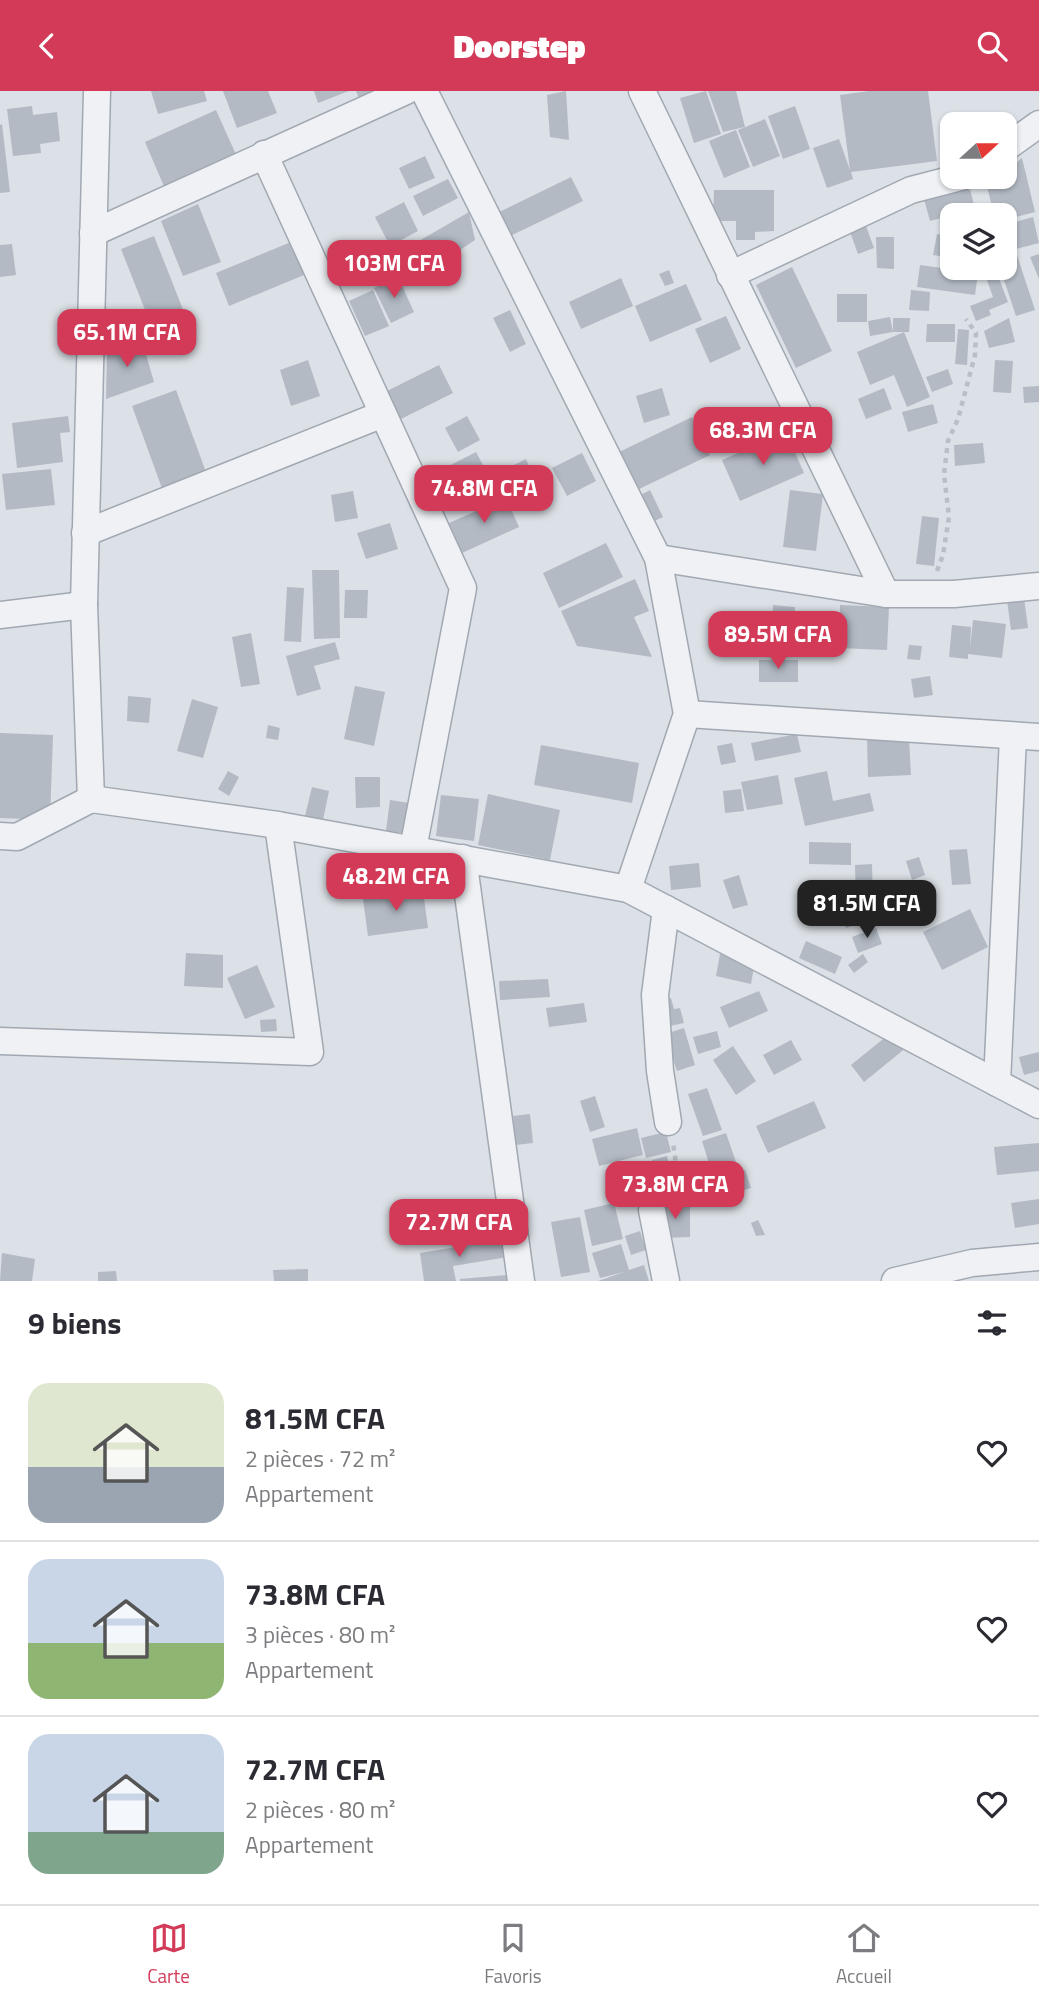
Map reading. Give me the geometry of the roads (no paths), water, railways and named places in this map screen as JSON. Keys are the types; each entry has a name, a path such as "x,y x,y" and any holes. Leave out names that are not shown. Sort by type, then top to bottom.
{"street":[{"path":"91,799 84,605 97,91"},
{"path":"93,233 406,91"},
{"path":"424,91 658,558 687,714 628,888"},
{"path":"642,91 886,594"},
{"path":"1017,140 1039,124"},
{"path":"264,154 463,587 413,849"},
{"path":"730,275 911,190 940,182"},
{"path":"85,533 383,414"},
{"path":"658,558 886,594 954,594 1039,586"},
{"path":"0,615 84,605"},
{"path":"687,714 1026,737 997,1083"},
{"path":"0,837 17,837 91,799 278,825 628,888 1039,1105"},
{"path":"0,1041 310,1052 278,825"},
{"path":"463,858 521,1281"},
{"path":"666,909 656,995 660,1071 668,1122"},
{"path":"652,1210 666,1281"},
{"path":"895,1281 969,1272 1039,1257"}]}
